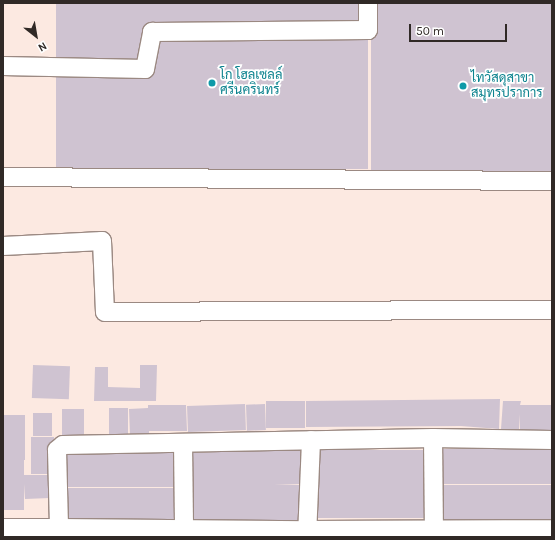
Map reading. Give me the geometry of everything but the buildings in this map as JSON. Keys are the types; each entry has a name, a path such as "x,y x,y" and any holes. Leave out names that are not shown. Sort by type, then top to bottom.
{"street":[{"path":"3,66 145,69 152,32 368,30 368,3"},
{"path":"3,177 552,180"},
{"path":"3,246 102,241 105,312 552,310"},
{"path":"59,532 59,446 433,438 552,440"},
{"path":"433,438 434,530"},
{"path":"307,534 311,440"},
{"path":"183,443 184,529"},
{"path":"3,528 59,532 140,533 184,529 235,533 307,534 434,530 552,529"}],"place":[{"name":"โก โฮลเซลล์ ศรีนครินทร์","path":"212,83"},
{"name":"ไทวัสดุสาขา สมุทรปราการ","path":"463,86"}]}
